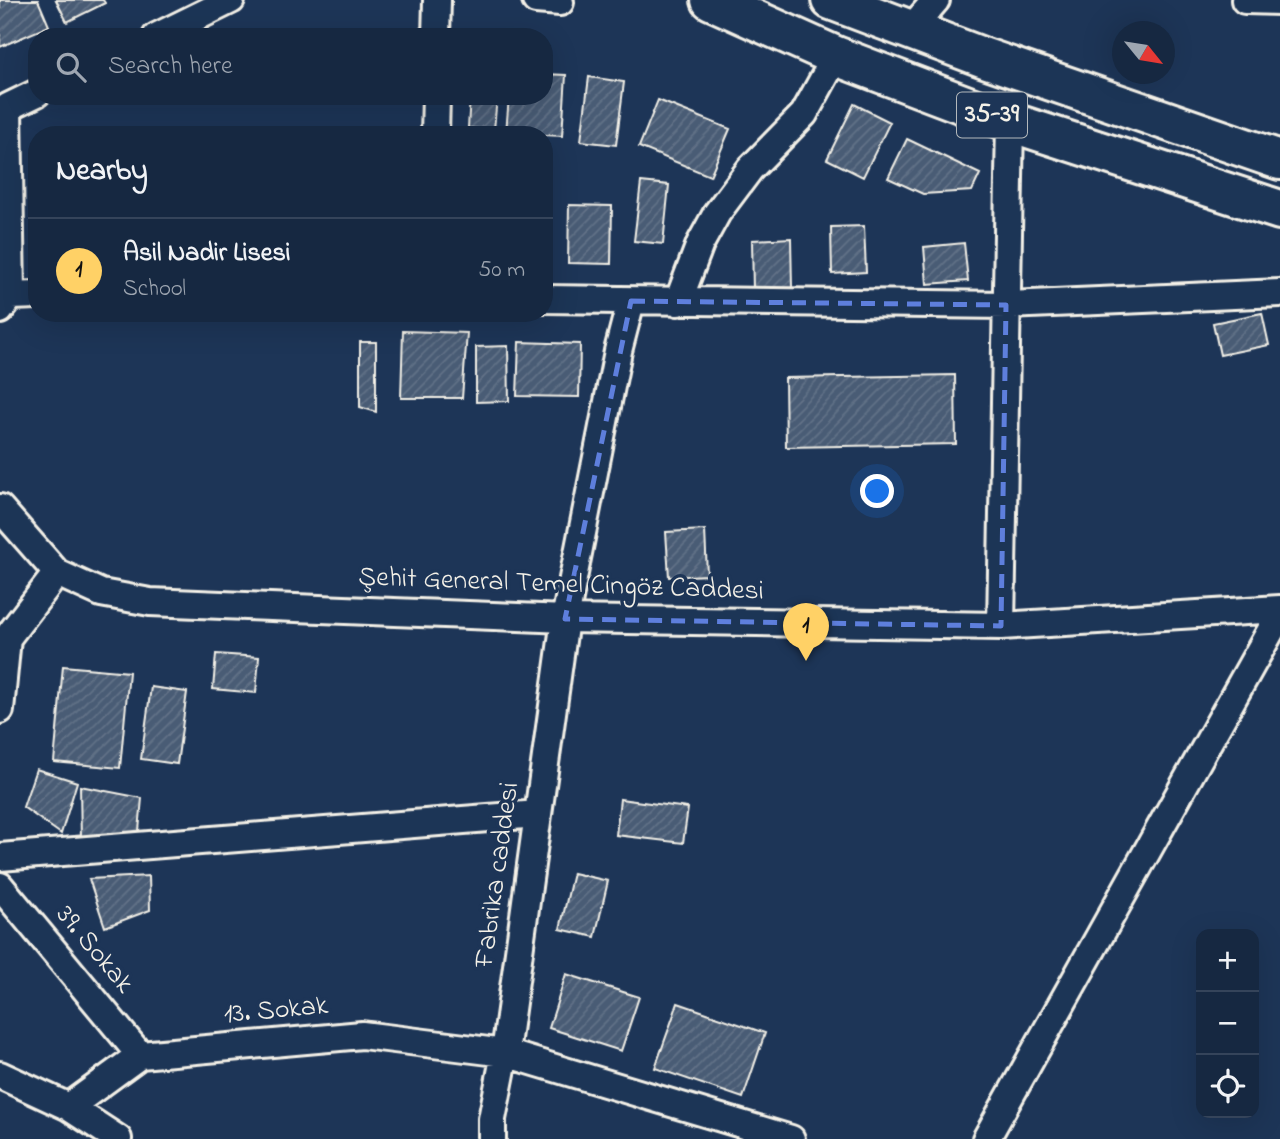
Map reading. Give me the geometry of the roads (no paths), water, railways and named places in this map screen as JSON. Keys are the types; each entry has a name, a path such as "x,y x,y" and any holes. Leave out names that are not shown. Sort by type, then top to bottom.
{"main road":[{"name":"35-39","path":"711,0 836,56 1010,122 1280,210"},
{"name":"35-39","path":"831,0 995,62 1280,160"}],"street":[{"path":"174,28 231,0"},
{"path":"436,28 437,0"},
{"path":"910,30 936,0"},
{"path":"1245,0 1280,1"},
{"path":"678,302 701,244 717,213 750,169 804,114 836,56"},
{"path":"16,300 4,106 28,97"},
{"path":"435,126 436,105"},
{"path":"1001,626 1010,122"},
{"path":"553,299 1006,305 1280,293"},
{"name":"Fabrika caddesi","path":"492,1139 492,1119 505,1053 565,619 618,351 631,301"},
{"name":"Şehit General Temel Cingöz Caddesi","path":"0,508 57,573 100,593 150,602 565,619 1001,626 1280,612"},
{"path":"0,710 4,637 57,573"},
{"path":"986,1139 1280,612"},
{"path":"0,857 538,814"},
{"name":"39. Sokak","path":"0,886 140,1055"},
{"name":"13. Sokak","path":"140,1055 362,1035 505,1053 791,1139"},
{"path":"69,1107 140,1055"},
{"path":"0,1075 69,1107 118,1139"}],"place":[{"name":"Asil Nadir Lisesi","path":"806,661"}]}
